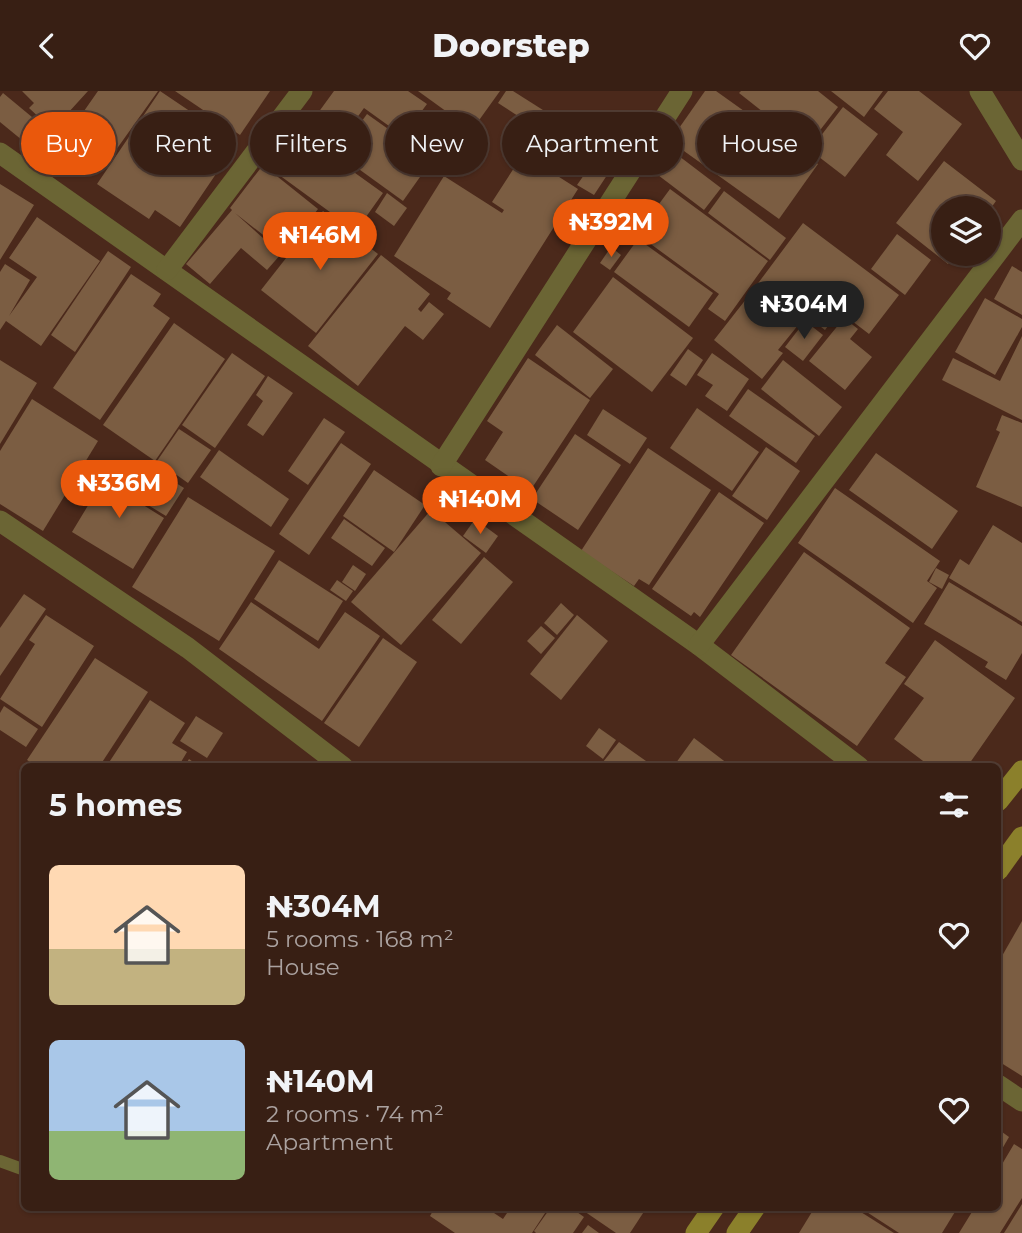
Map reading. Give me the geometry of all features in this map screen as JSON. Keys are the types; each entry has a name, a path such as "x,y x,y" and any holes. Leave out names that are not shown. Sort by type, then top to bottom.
{"main road":[{"path":"1001,797 1022,771"},
{"path":"1001,866 1022,837"},
{"path":"696,1233 711,1211"},
{"path":"737,1233 752,1211"}],"street":[{"path":"167,271 302,91"},
{"path":"441,465 682,91"},
{"path":"980,91 1022,160"},
{"path":"0,153 699,645 854,763"},
{"path":"699,645 1022,220"},
{"path":"0,521 188,648 338,763"},
{"path":"1001,1087 1022,1101"}],"lane":[{"path":"0,1161 21,1168"}],"building":[{"path":"22,91 88,91 69,112 33,112 29,108 34,103"},
{"path":"98,91 158,91 143,112 130,112 130,130 116,150 116,112 83,112"},
{"path":"160,91 191,112 146,112"},
{"path":"175,91 270,91 256,112 250,112 250,120 240,135 236,132 236,112 206,112"},
{"path":"334,91 408,91 427,104 421,112 385,112 385,123 364,108 361,112 319,112"},
{"path":"418,91 500,91 485,112 447,112"},
{"path":"506,91 513,91 546,112 512,112 498,103"},
{"path":"705,91 716,91 745,112 697,112 697,160 683,150 683,122"},
{"path":"818,91 838,107 822,128 822,112 763,112 739,93"},
{"path":"831,91 883,91 864,117"},
{"path":"888,91 919,91 962,124 918,181 886,155 903,132 874,109"},
{"path":"3,93 26,112 21,112 21,139 0,122 0,97"},
{"path":"843,107 878,134 845,177 822,159 822,134"},
{"path":"371,117 385,127 385,175 421,175 403,201 367,175 371,175"},
{"path":"130,135 130,175 215,175 180,227 155,210 149,219 97,184 103,175 116,175 116,156"},
{"path":"683,159 697,170 697,175 704,175 721,188 704,210 658,175 683,175"},
{"path":"944,161 990,196 931,196 931,251 896,223"},
{"path":"255,175 276,175 318,209 285,252 235,213 281,254 267,270 241,248 210,284 186,264 232,210 230,208"},
{"path":"279,175 358,175 383,193 356,231"},
{"path":"509,175 556,175 578,189 490,328 447,299 451,293 394,256 444,176 502,213 504,210 492,202"},
{"path":"584,175 607,175 594,195 577,185"},
{"path":"718,175 810,175 779,219"},
{"path":"0,184 34,205 0,260"},
{"path":"670,189 768,261 725,321 708,309 719,294 637,234"},
{"path":"724,191 786,238 770,260 708,213"},
{"path":"387,193 407,208 394,226 375,212"},
{"path":"323,211 378,254 316,333 261,290"},
{"path":"37,217 100,261 41,346 6,321 0,330 0,272 5,264 30,280 9,316 37,277 9,258"},
{"path":"803,223 899,295 869,334 839,311 825,330 782,297 778,303 756,286"},
{"path":"897,234 931,260 905,295 871,269"},
{"path":"638,239 713,293 689,327 614,272"},
{"path":"611,247 621,255 610,270 600,263"},
{"path":"108,251 131,267 75,352 51,335"},
{"path":"381,255 430,294 418,309 421,312 429,302 444,314 423,340 405,326 358,386 308,346"},
{"path":"1012,266 1022,272 1022,315 994,299"},
{"path":"131,274 161,294 153,306 170,318 100,420 53,388"},
{"path":"613,277 693,338 652,392 573,332"},
{"path":"754,289 799,324 778,350 783,353 762,379 714,340"},
{"path":"985,298 1022,319 1022,327 995,375 955,352"},
{"path":"844,318 858,329 850,339 872,357 845,390 809,361"},
{"path":"805,321 823,335 803,361 785,347"},
{"path":"174,323 225,359 155,461 103,425"},
{"path":"557,325 613,369 590,398 535,355"},
{"path":"1022,336 1022,420 942,380 953,358 1000,381"},
{"path":"688,349 703,360 686,386 670,375"},
{"path":"232,353 265,376 215,448 182,425"},
{"path":"712,353 749,379 727,411 705,396 713,385 697,375"},
{"path":"528,358 590,400 530,491 485,460 503,432 487,421"},
{"path":"0,360 37,383 0,444"},
{"path":"783,360 842,407 819,436 761,389"},
{"path":"268,376 293,393 263,436 247,425 263,401 256,395"},
{"path":"748,389 815,436 796,463 729,416"},
{"path":"32,399 98,441 43,531 0,504 0,451"},
{"path":"697,408 759,452 732,491 670,448"},
{"path":"603,409 647,438 630,464 587,435"},
{"path":"1002,415 1022,423 1022,507 976,487 1000,432 996,430"},
{"path":"324,418 345,432 308,485 288,471"},
{"path":"179,429 211,450 188,483 157,461"},
{"path":"575,434 621,465 578,530 532,499"},
{"path":"341,443 371,464 309,555 279,534"},
{"path":"766,447 800,471 767,520 732,496"},
{"path":"648,448 711,490 649,585 639,579 634,586 581,551"},
{"path":"219,450 289,499 271,527 200,477"},
{"path":"876,453 958,511 932,549 849,490"},
{"path":"110,469 147,491 140,503 164,518 133,569 72,532"},
{"path":"374,470 425,505 394,552 343,516"},
{"path":"160,473 184,488 166,516 143,502"},
{"path":"835,488 940,561 927,581 937,588 913,623 798,543"},
{"path":"719,492 764,523 700,617 694,612 691,616 652,589"},
{"path":"188,497 275,551 219,641 132,587"},
{"path":"431,510 481,553 401,645 351,602"},
{"path":"344,519 385,548 372,566 331,538"},
{"path":"475,519 498,536 486,553 463,536"},
{"path":"993,525 1022,543 1022,622 949,578 960,559 969,565"},
{"path":"804,552 910,628 885,663 906,677 857,746 731,655"},
{"path":"484,557 513,582 461,644 432,620"},
{"path":"279,560 343,601 318,641 254,599"},
{"path":"353,565 366,574 355,591 342,582"},
{"path":"936,568 949,575 942,589 929,582"},
{"path":"337,580 353,591 346,601 330,590"},
{"path":"949,582 1022,626 1022,653 1006,680 985,667 988,662 924,624"},
{"path":"24,594 46,609 0,676 0,628"},
{"path":"251,602 319,649 345,612 380,636 322,721 219,649"},
{"path":"561,603 574,615 557,635 544,623"},
{"path":"46,615 94,646 42,727 0,699 35,644 29,640"},
{"path":"577,615 608,641 561,700 530,674"},
{"path":"541,626 555,638 541,654 527,641"},
{"path":"383,638 417,662 359,747 324,723"},
{"path":"935,640 1015,698 970,763 926,763 894,739 924,698 904,684"},
{"path":"95,658 148,692 102,763 31,763 27,760"},
{"path":"150,700 185,723 172,743 187,752 180,763 109,763"},
{"path":"4,706 38,729 26,747 0,730 0,713"},
{"path":"196,716 223,733 207,758 180,741"},
{"path":"599,728 616,740 603,759 586,746"},
{"path":"694,738 727,763 676,763"},
{"path":"619,742 646,761 645,763 602,763"},
{"path":"1022,921 1022,1076 1001,1063 1001,958"},
{"path":"1001,1131 1009,1137 1001,1151"},
{"path":"1014,1144 1022,1149 1022,1198 1000,1233 959,1233 973,1211 1001,1211 1001,1166"},
{"path":"1022,1204 1022,1233 1004,1233"},
{"path":"433,1211 491,1211 503,1219 508,1211 546,1211 532,1233 455,1233 430,1216"},
{"path":"548,1211 576,1211 584,1217 573,1233 534,1231"},
{"path":"584,1211 644,1211 630,1233 616,1233"},
{"path":"813,1211 859,1211 894,1233 799,1233"},
{"path":"865,1211 956,1211 942,1233 899,1233"},
{"path":"588,1225 599,1233 582,1233"}]}
